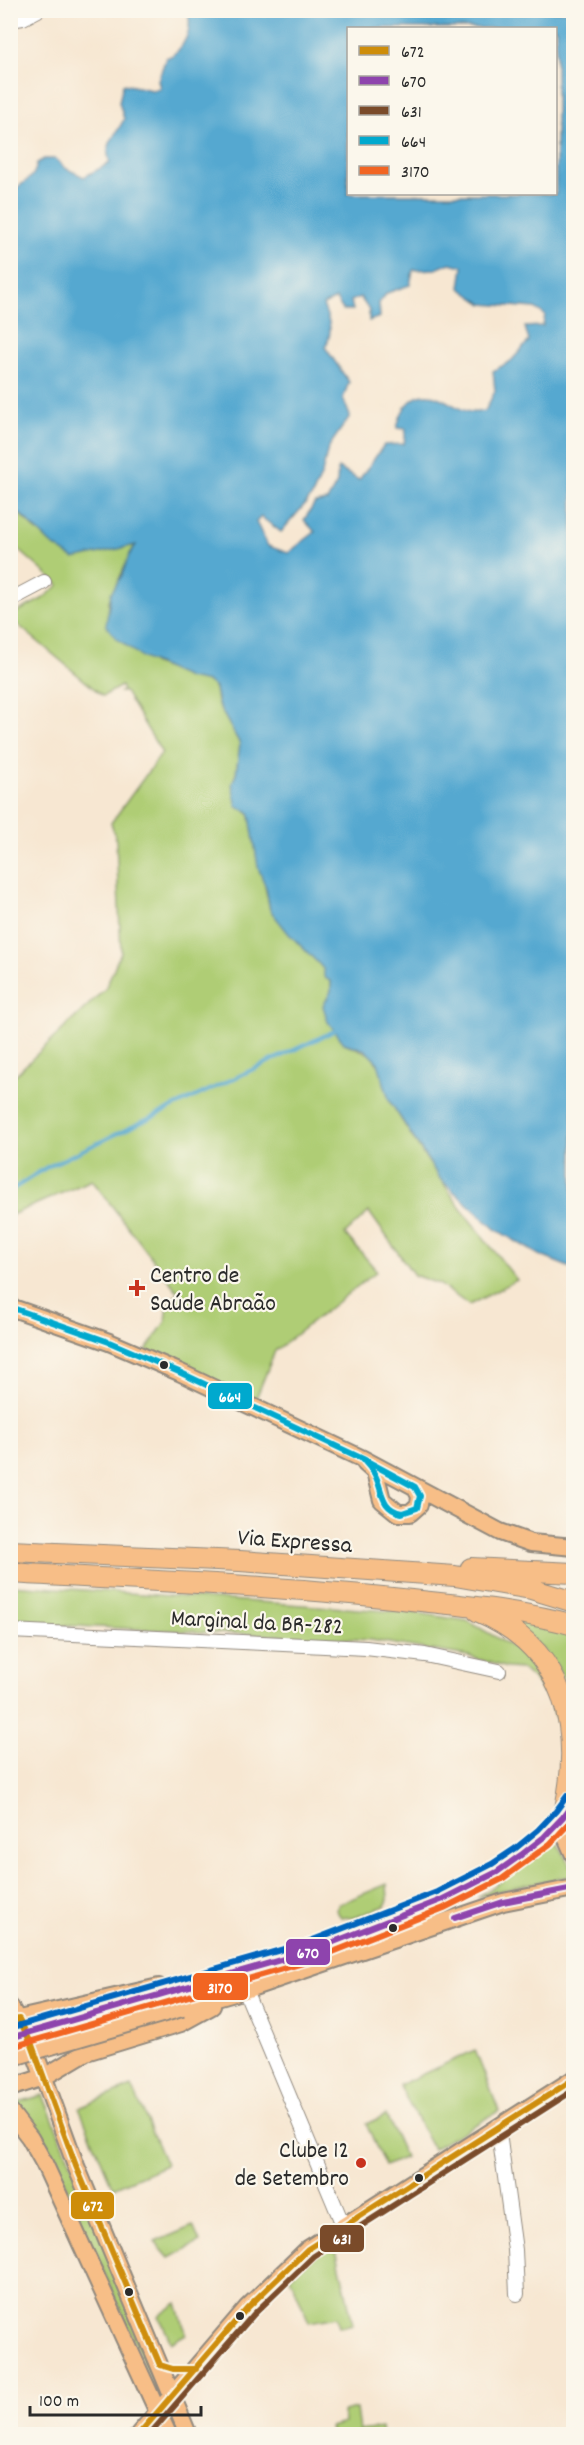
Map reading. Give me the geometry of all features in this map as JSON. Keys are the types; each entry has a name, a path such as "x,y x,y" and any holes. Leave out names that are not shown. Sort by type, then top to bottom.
{"highway":[{"name":"Via Expressa","path":"10,1551 240,1561 455,1576 531,1588 573,1602"},
{"path":"366,1570 433,1566 573,1573"},
{"name":"Via Expressa","path":"10,1573 332,1591 464,1605 541,1616 573,1625"},
{"path":"464,1605 514,1632 538,1653 555,1675 566,1703 572,1748 568,1809"}],"main road":[{"path":"10,1306 143,1356 363,1460 500,1532 531,1542 573,1547"},
{"path":"363,1460 375,1472 382,1500 398,1513 410,1513 419,1504 420,1496 415,1487"},
{"path":"568,1809 566,1837 573,1855"},
{"path":"10,2038 308,1952 441,1900 496,1872 521,1855 544,1837 568,1809"},
{"path":"10,2058 239,1992 503,1902 573,1888"},
{"path":"188,2434 76,2166 44,2077 13,2016 236,1972"},
{"path":"10,2088 44,2077 86,2052 181,2023 239,1992"},
{"path":"141,2432 269,2284 308,2249 573,2079"},
{"path":"10,2112 30,2138 44,2163 168,2434"},
{"path":"160,2365 173,2369 196,2369"},
{"path":"141,2432 159,2428 168,2434"}],"street":[{"path":"10,20 23,18 38,10"},
{"path":"10,600 44,582"},
{"name":"Marginal da BR-282","path":"10,1631 366,1648 425,1655 499,1671"},
{"path":"239,1992 343,2225"},
{"path":"498,2126 514,2239 517,2294"}],"green space":[{"path":"10,505 37,531 106,551 135,545 108,603 154,664 211,683 215,689 217,703 240,744 236,774 232,784 239,808 246,810 250,816 270,910 324,969 331,983 344,1043 370,1054 380,1067 389,1100 423,1154 462,1210 517,1280 469,1305 439,1284 414,1275 369,1212 345,1234 377,1271 275,1351 255,1401 146,1350 166,1321 168,1306 178,1292 92,1180 11,1215 11,1079 105,989 121,952 116,840 111,823 162,753 125,692 120,692 123,690 121,686 103,696 11,619 11,615 42,599 59,585 11,543"},
{"path":"11,1585 417,1613 468,1621 523,1653 550,1689 561,1731 549,1700 535,1681 522,1669 507,1668 468,1656 371,1640 11,1623"},
{"path":"504,1615 573,1634 573,1698 552,1661 527,1634"},
{"path":"557,1839 573,1871 573,1876 528,1884 478,1897 528,1863"},
{"path":"387,1884 388,1900 385,1906 353,1918 341,1917 336,1910 339,1904"},
{"path":"475,2050 499,2111 433,2149 399,2085"},
{"path":"132,2086 166,2165 113,2188 79,2108"},
{"path":"43,2095 183,2434 175,2434 43,2134 16,2103"},
{"path":"386,2115 405,2157 385,2166 366,2124"},
{"path":"193,2226 200,2242 169,2258 155,2242"},
{"path":"334,2240 353,2324 339,2327 337,2317 309,2322 290,2277"},
{"path":"177,2303 186,2334 171,2343 159,2316"},
{"path":"356,2409 359,2431 381,2428 382,2434 332,2434 330,2427 344,2423 343,2412"}],"water":[{"path":"187,11 573,11 573,1269 539,1255 495,1229 440,1179 389,1100 378,1063 365,1050 344,1043 328,1022 323,1006 331,991 331,982 324,977 324,970 319,964 289,934 270,910 266,888 258,867 250,816 248,811 237,807 232,784 236,774 240,744 218,704 215,688 208,682 188,678 143,658 115,637 106,625 111,593 136,545 74,559 51,544 11,505 11,193 31,177 37,163 44,159 56,159 65,168 84,177 110,163 109,145 124,119 119,102 123,84 152,90 160,88 158,80 166,58 182,45 189,24","holes":["450,263 463,266 460,288 483,304 535,308 545,315 543,326 525,327 529,341 511,361 493,371 495,391 485,411 466,411 431,395 417,397 406,406 399,420 397,428 406,429 404,444 384,445 359,480 338,468 337,483 327,501 315,503 304,520 315,532 288,553 268,546 256,522 261,517 281,532 312,496 322,474 328,448 350,416 343,398 349,382 325,347 330,331 323,305 336,299 343,310 353,310 351,301 360,297 369,310 369,321 380,317 379,303 387,293 410,285 413,270 436,269"]}],"waterway":[{"path":"10,1191 47,1167 334,1031"}],"transit line":[{"name":"664","path":"10,1307 109,1342 179,1372 363,1459"},
{"name":"664","path":"363,1459 415,1487 420,1496 417,1508 402,1513 390,1507 383,1498 375,1475 363,1459"},
{"path":"10,2028 305,1943 437,1892 492,1864 516,1848 538,1830 567,1796"},
{"name":"670","path":"10,2038 308,1952 441,1900 497,1872 521,1855 544,1837 574,1802"},
{"name":"3170","path":"12,2047 310,1961 444,1908 502,1879 550,1844 574,1818"},
{"name":"670","path":"455,1918 503,1902 574,1888"},
{"name":"672","path":"10,2021 19,2019 32,2045 76,2166 160,2365 173,2369 196,2369"},
{"name":"672","path":"139,2434 247,2308 308,2249 574,2079"},
{"name":"631","path":"150,2434 254,2314 314,2256 574,2090"}],"place":[{"name":"Centro de Saúde Abraão","path":"137,1288"},
{"name":"Clube 12 de Setembro","path":"361,2163"}]}
